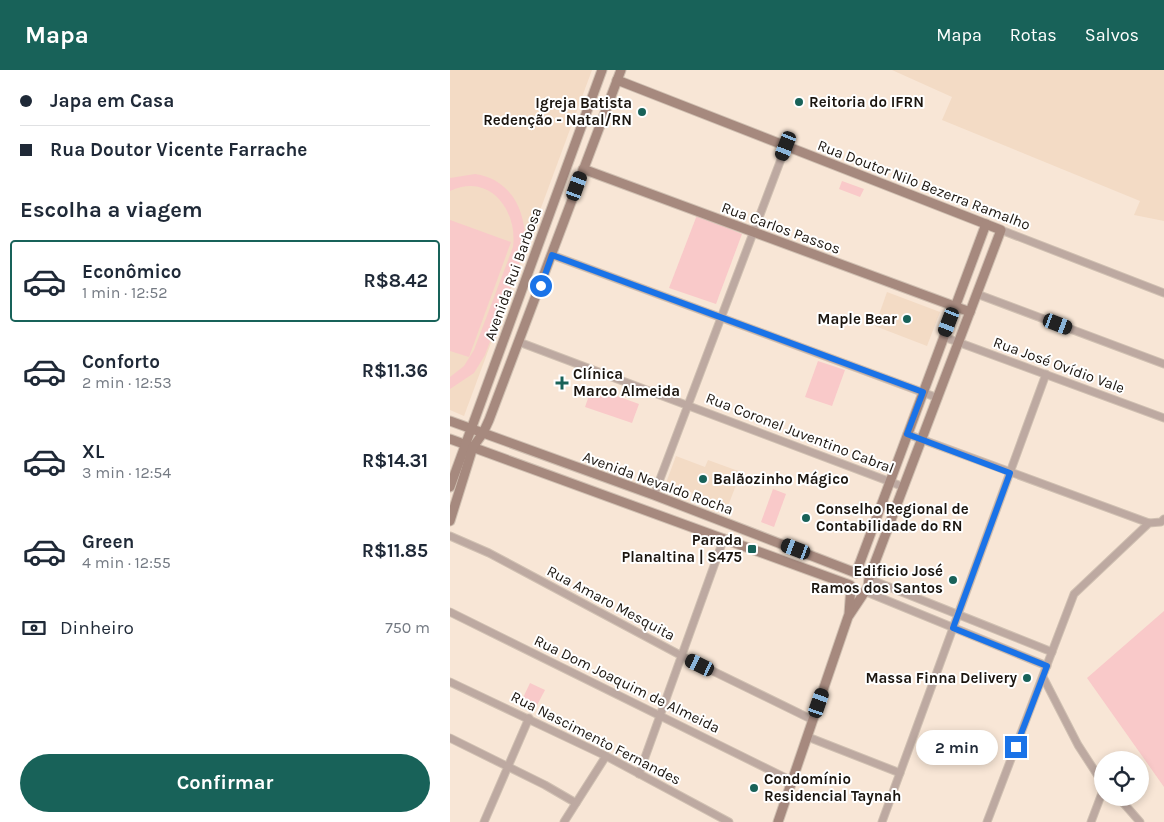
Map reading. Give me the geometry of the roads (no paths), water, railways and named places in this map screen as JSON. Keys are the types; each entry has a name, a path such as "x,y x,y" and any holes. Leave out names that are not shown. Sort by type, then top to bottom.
{"main road":[{"name":"Avenida Rui Barbosa","path":"450,522 469,445 470,428 602,70"},
{"name":"Avenida Rui Barbosa","path":"450,487 469,445 483,433 548,269 583,169 621,70"},
{"name":"Rua Doutor Nilo Bezerra Ramalho","path":"618,80 1001,230"},
{"path":"592,99 606,108"},
{"name":"Rua Carlos Passos","path":"583,169 970,312"},
{"path":"848,617 851,578 856,573 986,224"},
{"path":"778,822 848,617 868,587 869,579 1001,230"},
{"path":"533,259 538,265 548,269"},
{"path":"525,278 541,286"},
{"name":"Avenida Nevaldo Rocha","path":"450,422 654,495 856,573"},
{"name":"Avenida Nevaldo Rocha","path":"450,439 851,586"},
{"path":"856,573 864,573 869,579"},
{"path":"851,586 858,592 864,591"}],"street":[{"path":"654,495 786,146"},
{"name":"Rua Doutor Nilo Bezerra Ramalho","path":"1001,230 1164,293"},
{"path":"552,255 938,398"},
{"path":"977,294 1164,364"},
{"name":"Rua José Ovídio Vale","path":"944,337 1164,418"},
{"name":"Rua Coronel Juventino Cabral","path":"519,342 904,487"},
{"path":"882,822 1046,374"},
{"path":"907,434 1150,523 1163,522"},
{"path":"987,822 1074,594 1150,523"},
{"name":"Rua Amaro Mesquita","path":"450,536 489,553 682,656 813,720"},
{"path":"639,774 724,538"},
{"path":"869,579 1052,652"},
{"path":"864,591 1047,666"},
{"name":"Rua Dom Joaquim de Almeida","path":"450,612 792,781"},
{"path":"1043,677 1078,745 1094,770"},
{"name":"Rua Nascimento Fernandes","path":"450,682 606,756 729,822"},
{"path":"484,822 529,718"},
{"path":"808,737 900,773"},
{"path":"450,738 576,803"},
{"path":"564,822 606,756"},
{"path":"1091,822 1097,806"},
{"path":"1126,806 1140,822"}],"place":[{"name":"Reitoria do IFRN","path":"799,102"},
{"name":"Igreja Batista Redenção - Natal/RN","path":"642,112"},
{"name":"Maple Bear","path":"907,319"},
{"name":"Clínica Marco Almeida","path":"562,383"},
{"name":"Balãozinho Mágico","path":"703,479"},
{"name":"Conselho Regional de Contabilidade do RN","path":"806,518"},
{"name":"Parada Planaltina | S475","path":"752,549"},
{"name":"Edificio José Ramos dos Santos","path":"953,580"},
{"name":"Massa Finna Delivery","path":"1027,678"},
{"name":"Condomínio Residencial Taynah","path":"754,788"}]}
